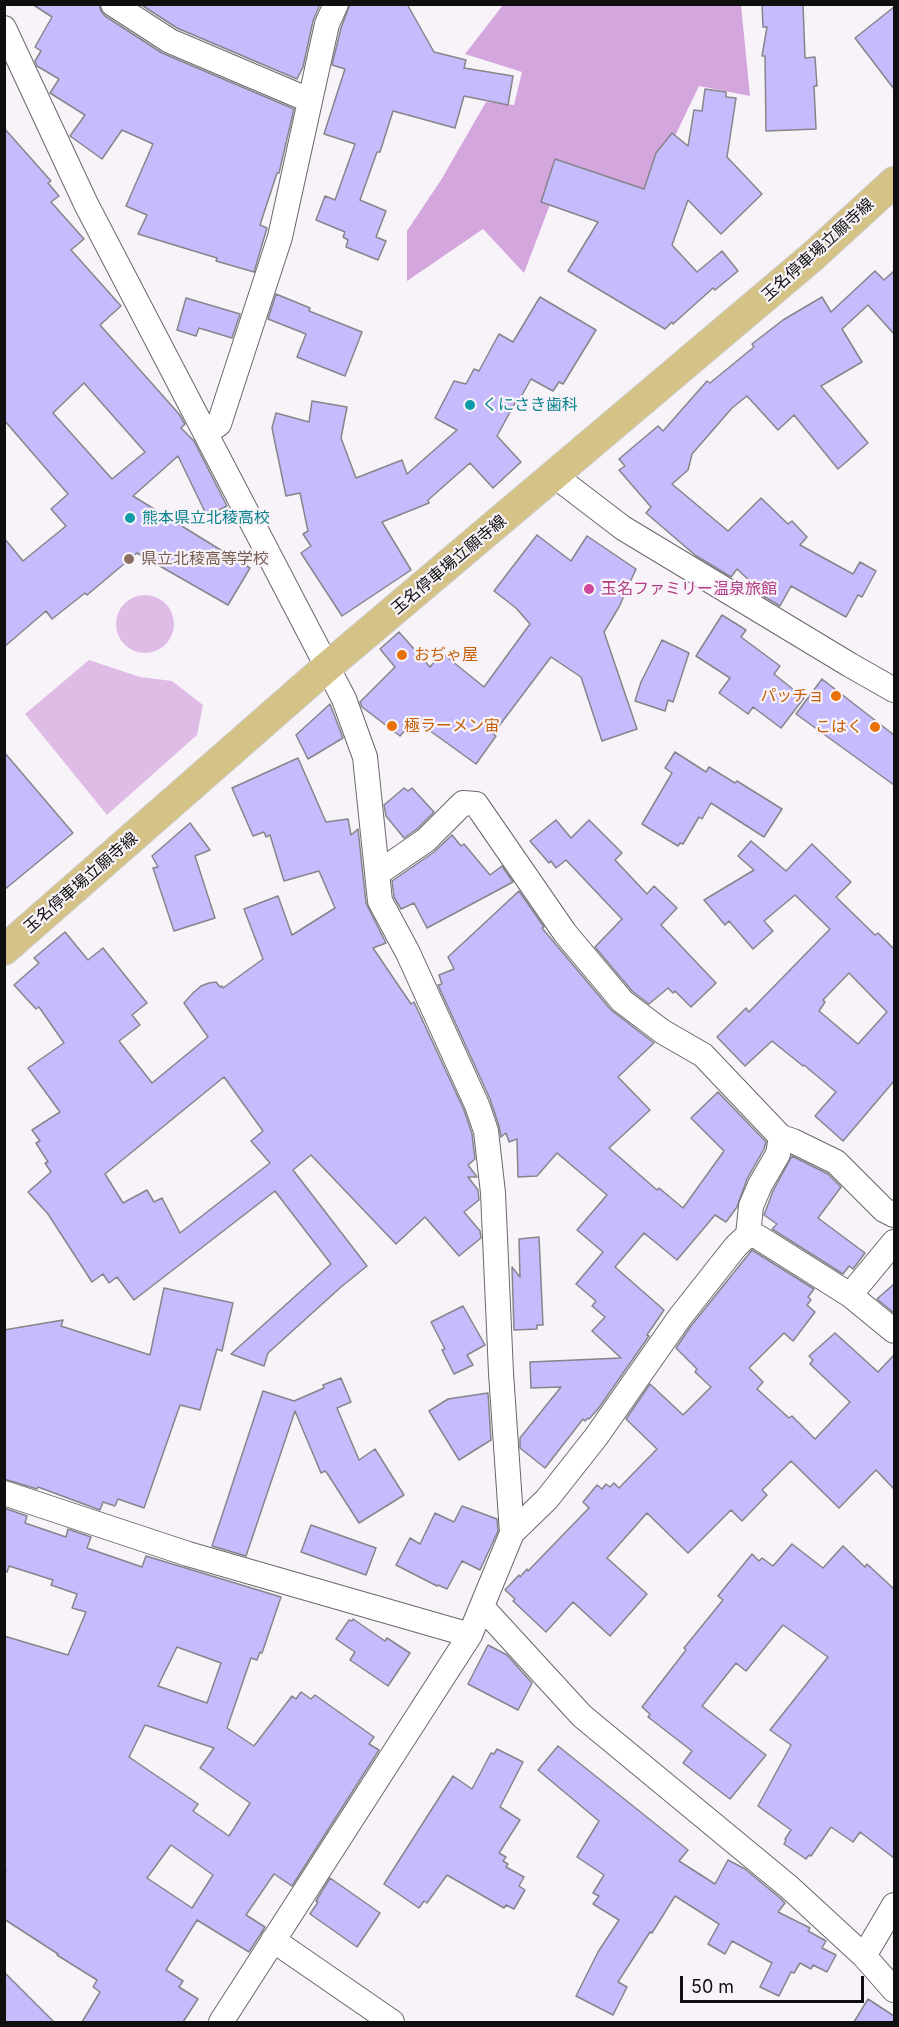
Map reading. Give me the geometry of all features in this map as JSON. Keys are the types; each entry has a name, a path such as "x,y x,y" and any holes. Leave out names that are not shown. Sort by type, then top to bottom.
{"main road":[{"name":"玉名停車場立願寺線","path":"4,950 327,667 812,257 894,182"}],"street":[{"path":"113,4 170,41 309,100"},
{"path":"206,433 219,424 280,237 327,24 336,4"},
{"path":"4,28 86,204 344,699 364,757 380,901 413,963 477,1105 486,1131 493,1193 503,1407 512,1533"},
{"path":"555,476 623,528 894,690"},
{"path":"378,873 426,840 463,803 476,804 565,933 622,1001 663,1032 703,1055 781,1137 836,1162 884,1210 894,1215"},
{"path":"221,2022 470,1635 512,1533 554,1491 596,1437 680,1317 736,1246 748,1235 751,1206 778,1154 781,1137"},
{"path":"748,1235 758,1237 850,1295 894,1331"},
{"path":"850,1295 894,1242"},
{"path":"4,1493 188,1554 470,1635"},
{"path":"482,1607 582,1716 789,1887 864,1956 894,1990"},
{"path":"864,1956 894,1905"},
{"path":"273,1940 392,2022"}],"shaded area":[{"path":"503,5 741,5 750,96 699,86 647,194 565,165 524,273 483,229 407,281 407,231 441,180 486,102 514,105 522,72 465,54"},
{"path":"145,595 156,597 169,608 174,624 172,635 161,648 145,653 134,651 121,640 116,624 118,613 129,600"},
{"path":"89,660 140,677 172,681 203,705 197,735 107,815 25,714"}],"building":[{"path":"32,4 99,4 105,16 162,53 294,109 279,173 277,173 260,225 267,228 254,272 138,234 147,215 126,206 153,144 122,130 102,159 70,136 85,115 50,93 59,79 37,66 35,61 41,51 35,47 52,17"},
{"path":"140,4 320,4 313,21 303,67 297,79 177,28"},
{"path":"350,4 407,4 434,52 466,60 464,68 513,76 508,105 464,96 455,128 393,111 380,152 377,152 360,200 386,211 376,237 386,241 378,260 346,247 348,240 343,237 345,232 316,220 325,196 335,200 355,144 324,134 345,69 332,65 341,28"},
{"path":"762,4 803,4 805,58 815,57 816,129 766,131 765,56 762,56 767,27 763,27"},
{"path":"894,7 894,89 855,38"},
{"path":"705,89 726,92 726,97 736,98 727,157 762,194 721,234 688,200 672,245 697,272 722,251 738,271 715,290 713,288 665,329 568,271 598,222 541,202 555,159 644,189 656,153 672,133 688,146 694,110 702,111"},
{"path":"4,128 51,181 48,183 59,196 51,202 84,239 71,250 121,306 100,325 179,414 185,424 181,428 194,441 227,506 207,516 178,456 133,496 250,568 228,605 137,553 87,595 85,593 52,619 46,611 4,647 4,538 23,561 66,526 51,509 68,494 4,420","holes":["84,383 145,452 112,479 53,413"]},
{"path":"875,271 884,280 894,271 894,334 868,305 842,329 862,362 821,386 868,443 838,469 794,415 778,430 747,396 732,408 692,454 688,470 672,484 728,531 761,498 788,524 792,521 807,537 800,545 853,574 860,562 876,571 862,597 858,595 846,617 791,586 780,606 763,596 764,594 737,569 731,577 695,555 646,513 651,507 619,470 625,466 619,459 658,426 663,431 707,381 710,383 754,347 752,344 783,320 822,297 831,312"},
{"path":"276,294 310,308 309,311 362,332 345,376 297,357 306,334 268,319"},
{"path":"540,297 596,330 563,384 559,382 553,391 531,379 517,404 515,403 497,436 521,462 493,488 470,463 428,500 429,503 382,522 411,570 342,616 301,553 311,546 303,534 308,531 300,493 286,496 272,428 276,413 309,422 312,401 347,407 341,438 356,478 402,460 407,474 457,430 435,418 454,381 466,384 474,369 479,371 499,334 513,342"},
{"path":"186,298 240,314 232,338 199,328 196,336 177,330"},
{"path":"537,535 571,561 587,536 636,569 619,607 604,632 637,729 602,741 581,677 551,657 493,734 496,736 476,764 415,720 400,736 362,707 360,702 395,667 380,649 399,632 430,667 442,653 484,687 530,624 516,608 494,591"},
{"path":"722,615 746,630 741,637 780,666 774,674 804,698 781,728 753,707 748,714 719,693 730,678 696,656"},
{"path":"662,640 689,653 673,702 668,700 665,711 635,701 641,682"},
{"path":"822,679 894,735 894,785 796,714"},
{"path":"330,704 343,738 308,759 296,735"},
{"path":"4,752 73,833 4,890"},
{"path":"675,752 706,772 709,767 735,783 737,781 782,809 764,837 711,803 702,819 699,817 683,844 680,843 678,846 642,824 672,773 665,768"},
{"path":"298,758 326,822 348,819 351,835 358,829 366,903 386,943 373,948 411,1004 414,1002 464,1110 472,1134 475,1159 468,1165 477,1177 468,1177 478,1190 479,1200 464,1212 480,1231 481,1238 459,1256 425,1217 396,1244 311,1155 293,1170 367,1266 268,1353 264,1366 231,1354 331,1264 275,1191 134,1300 117,1277 109,1283 103,1274 92,1282 48,1214 28,1192 51,1172 45,1163 48,1162 36,1143 40,1141 32,1130 60,1112 28,1068 64,1043 39,1007 36,1009 14,985 39,963 34,958 65,932 88,960 103,948 147,1003 132,1015 140,1025 119,1041 152,1083 208,1037 184,1003 201,986 216,982 223,988 263,959 244,909 278,896 292,935 335,908 319,871 284,881 270,835 266,837 264,832 253,836 232,788","holes":["224,1077 263,1131 251,1141 270,1163 180,1233 162,1198 154,1202 147,1190 123,1203 105,1174"]},
{"path":"404,788 408,791 412,788 434,812 404,838 386,816 384,805"},
{"path":"556,820 571,838 589,820 622,853 615,860 647,894 654,886 677,908 661,925 716,983 691,1007 675,991 673,993 668,988 649,1004 632,991 595,947 622,919 566,860 556,868 530,841"},
{"path":"190,823 210,850 195,856 215,918 174,931 153,868 158,867 152,856"},
{"path":"452,835 461,846 464,844 490,875 502,866 513,882 427,928 414,903 401,909 394,897 392,881 434,852"},
{"path":"751,841 786,871 812,844 851,882 836,897 875,935 878,933 894,949 894,1081 843,1141 815,1116 836,1092 804,1065 772,1041 745,1066 717,1037 746,1008 749,1012 830,929 795,895 764,921 773,931 753,949 729,921 725,925 704,900 754,870 738,856","holes":["849,973 887,1012 858,1044 819,1011 825,1002 823,1000"]},
{"path":"519,891 544,927 542,928 611,1010 654,1043 618,1077 650,1110 609,1148 657,1190 659,1188 683,1208 724,1151 691,1118 718,1092 766,1142 747,1179 737,1207 726,1222 715,1215 677,1260 644,1233 615,1267 664,1310 647,1335 649,1336 598,1409 589,1419 585,1421 583,1419 545,1468 520,1448 520,1438 561,1387 531,1388 530,1362 621,1358 592,1331 605,1317 592,1306 596,1301 576,1284 603,1252 577,1230 607,1195 557,1153 537,1176 518,1177 517,1139 509,1142 506,1133 501,1137 490,1099 438,985 442,984 439,975 454,969 448,957"},
{"path":"792,1156 828,1174 841,1187 818,1218 865,1253 853,1269 849,1266 843,1274 772,1229 777,1224 764,1215 773,1191"},
{"path":"539,1237 543,1325 537,1325 537,1329 514,1330 512,1267 520,1277 519,1239"},
{"path":"752,1250 814,1289 808,1297 811,1300 807,1305 815,1312 793,1341 784,1333 749,1368 763,1382 757,1389 789,1418 792,1416 815,1439 850,1402 810,1364 813,1360 809,1356 835,1333 878,1372 894,1355 894,1489 876,1470 839,1508 791,1461 762,1490 767,1495 742,1521 731,1510 688,1553 647,1513 607,1558 647,1594 610,1636 573,1602 546,1632 513,1601 515,1599 505,1590 519,1575 520,1577 527,1569 528,1571 589,1508 583,1502 597,1485 602,1489 606,1484 610,1487 614,1483 619,1488 657,1449 626,1419 650,1384 683,1415 711,1387 695,1372 697,1369 676,1348"},
{"path":"894,1284 894,1313 877,1299"},
{"path":"164,1288 233,1303 222,1351 217,1349 200,1410 180,1405 144,1508 118,1499 115,1506 103,1502 100,1510 38,1487 37,1489 4,1479 4,1330 63,1320 61,1326 150,1355"},
{"path":"463,1306 485,1345 467,1355 473,1365 454,1374 442,1350 445,1349 431,1322"},
{"path":"341,1378 351,1402 337,1408 359,1460 375,1449 404,1495 359,1523 327,1473 325,1471 321,1473 295,1411 246,1556 212,1546 263,1391 294,1401"},
{"path":"488,1393 491,1440 459,1460 429,1411 448,1399"},
{"path":"462,1506 497,1519 498,1531 480,1570 462,1561 447,1589 396,1565 410,1538 420,1544 435,1513 454,1522"},
{"path":"4,1508 27,1516 25,1523 66,1537 68,1529 91,1537 87,1548 142,1567 146,1556 281,1597 262,1653 260,1652 257,1660 251,1658 227,1728 254,1746 292,1696 296,1699 301,1692 311,1699 315,1695 374,1737 369,1744 379,1750 292,1886 274,1874 246,1915 265,1927 249,1952 197,1920 166,1970 183,1981 179,1987 198,1999 183,2022 82,2022 100,1992 93,1987 97,1980 4,1919 4,1874 6,1870 4,1869 4,1636 68,1655 86,1612 72,1608 77,1594 51,1585 53,1580 9,1566 7,1572 4,1571","holes":["177,1647 221,1663 207,1703 158,1686","145,1725 214,1748 200,1768 250,1803 229,1836 193,1811 198,1804 129,1757","171,1845 213,1875 192,1908 147,1878"]},
{"path":"311,1525 376,1548 366,1575 301,1552"},
{"path":"792,1544 823,1568 843,1546 865,1567 867,1564 894,1589 894,1858 860,1832 853,1842 831,1827 811,1856 809,1855 806,1859 784,1844 791,1830 758,1806 791,1745 770,1730 828,1657 783,1625 746,1671 736,1663 702,1706 766,1755 730,1799 683,1763 692,1751 648,1717 650,1714 642,1707 686,1650 684,1648 723,1600 718,1596 752,1554 759,1561 762,1558 773,1566"},
{"path":"353,1619 385,1641 387,1638 410,1653 388,1686 350,1660 355,1652 336,1639 349,1620"},
{"path":"488,1645 507,1655 532,1683 518,1710 468,1684"},
{"path":"558,1746 688,1850 679,1861 715,1884 728,1860 745,1869 780,1898 785,1903 778,1912 810,1928 808,1931 826,1941 822,1948 836,1955 827,1972 813,1965 811,1969 800,1963 794,1973 791,1972 779,1996 760,1987 772,1963 732,1941 725,1954 708,1944 719,1924 675,1896 618,1982 627,1987 613,2015 576,1996 598,1952 619,1920 593,1904 599,1896 593,1893 604,1875 577,1857 599,1821 538,1770"},
{"path":"497,1749 523,1762 500,1807 520,1820 499,1853 506,1857 503,1861 508,1864 506,1867 524,1877 519,1886 525,1890 514,1909 506,1905 504,1908 447,1875 427,1903 424,1901 419,1908 384,1884 453,1776 472,1789 491,1753 494,1754"},
{"path":"330,1878 380,1913 357,1947 310,1914"},
{"path":"4,1972 54,2022 4,2022"},
{"path":"868,1999 894,2016 894,2022 854,2022"}],"place":[{"name":"くにさき歯科","path":"470,405"},
{"name":"熊本県立北稜高校","path":"130,518"},
{"name":"県立北稜高等学校","path":"129,559"},
{"name":"玉名ファミリー温泉旅館","path":"589,589"},
{"name":"おぢゃ屋","path":"402,655"},
{"name":"パッチョ","path":"836,696"},
{"name":"極ラーメン宙","path":"392,726"},
{"name":"こはく","path":"875,727"}]}
